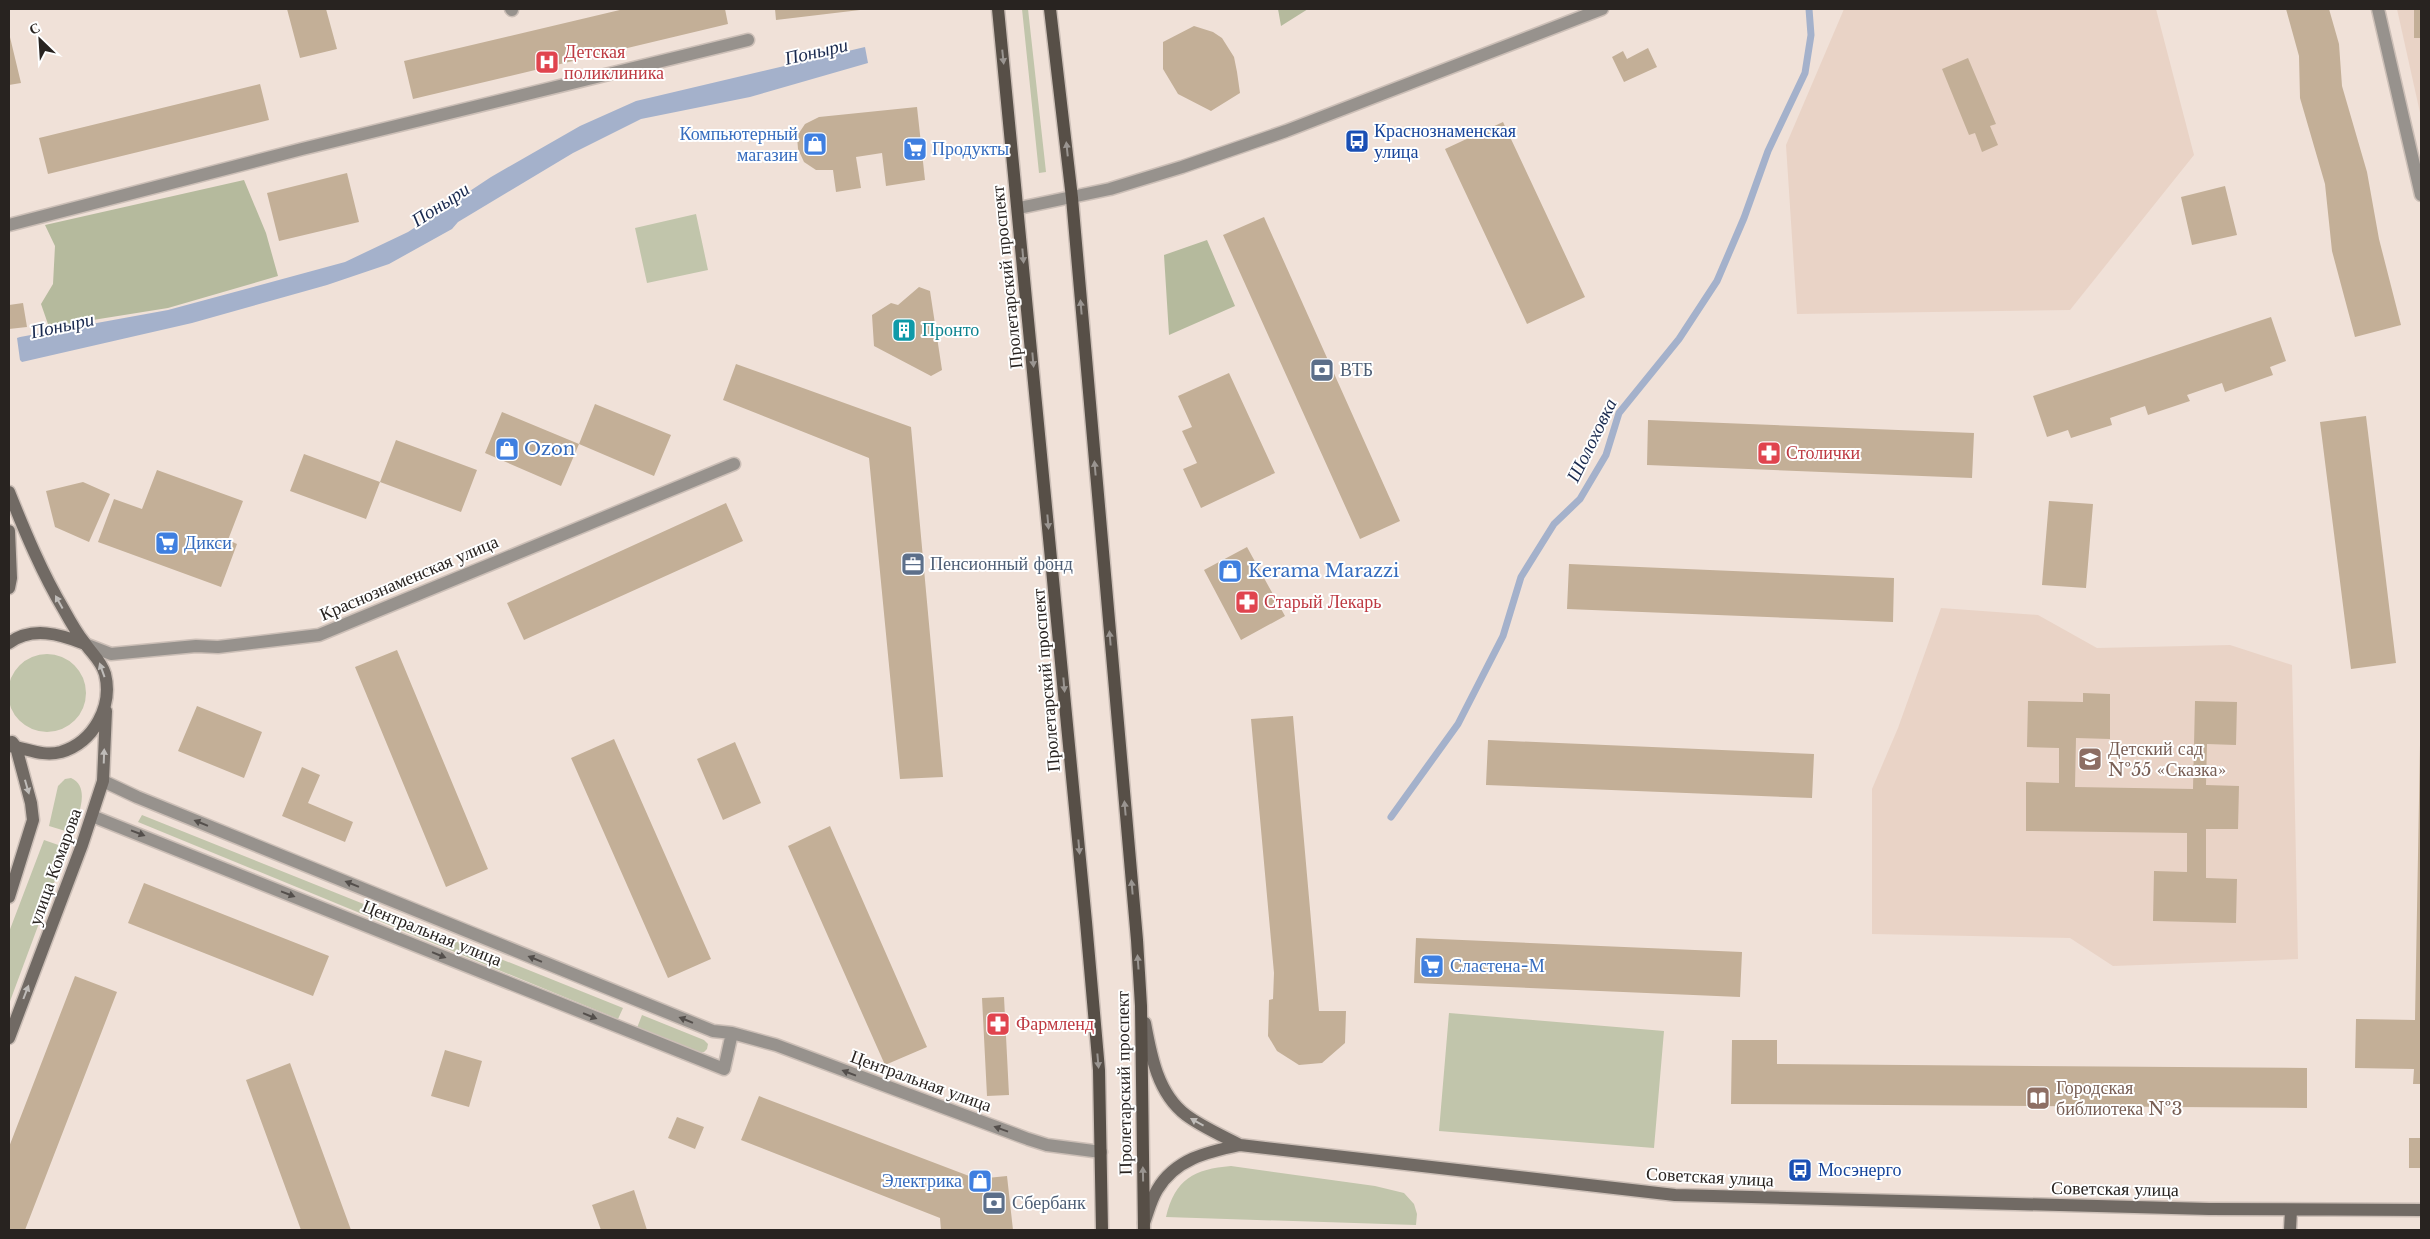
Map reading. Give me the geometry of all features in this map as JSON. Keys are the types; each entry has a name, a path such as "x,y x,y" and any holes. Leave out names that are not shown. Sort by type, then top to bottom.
{"main road":[{"name":"Пролетарский проспект","path":"998,9 1019,208 1089,951 1099,1070 1102,1230"},
{"name":"Пролетарский проспект","path":"1050,9 1072,198 1141,1006 1144,1226"},
{"name":"улица Комарова","path":"9,492 49,583 84,644 97,657 105,674 106,702 103,781 92,816 9,1038"},
{"path":"9,531 11,578 9,588"},
{"path":"9,642 14,638 36,633 58,634 84,644"},
{"path":"11,744 43,754 61,752 75,746 88,736 99,723 106,702"},
{"name":"улица Комарова","path":"9,898 32,820 31,803 11,744"},
{"path":"1141,1006 1152,1059 1166,1091 1175,1104 1187,1116 1240,1145"},
{"path":"1144,1226 1157,1190 1182,1164 1197,1155 1240,1145"},
{"name":"Советская улица","path":"1240,1145 1675,1195 2291,1210 2421,1210"},
{"path":"2290,1230 2291,1210"}],"street":[{"path":"1019,208 1072,198 1182,167 1286,131 1602,9"},
{"path":"2378,9 2421,195"},
{"path":"9,225 302,149 748,40"},
{"name":"Краснознаменская улица","path":"84,644 111,654 196,646 218,647 319,635 734,464"},
{"name":"Центральная улица","path":"103,781 137,797 705,1028 776,1045 1047,1145 1101,1152"},
{"name":"Центральная улица","path":"92,816 724,1069 732,1033"}],"shaded area":[{"path":"1844,9 2156,9 2194,155 2070,310 1797,314 1786,145"},
{"path":"2397,9 2421,9 2421,117"},
{"name":"Детский сад №55 «Сказка»","path":"1941,608 2038,615 2097,648 2230,645 2292,665 2298,959 2113,966 2070,938 1872,934 1872,789 1898,728"}],"green space":[{"path":"1022,9 1028,9 1046,172 1039,173"},
{"path":"1278,9 1308,9 1281,26"},
{"path":"244,180 266,233 278,276 168,308 49,327 41,304 53,284 55,246 45,225"},
{"path":"696,214 708,270 647,283 635,228"},
{"path":"1207,240 1235,306 1169,335 1164,255"},
{"path":"47,654 62,657 75,665 83,678 86,693 83,708 75,721 62,729 47,732 32,729 19,721 11,708 8,693 11,678 19,665 32,657"},
{"path":"71,778 81,788 82,796 72,833 49,826 58,786 65,779"},
{"path":"142,815 623,1008 618,1019 138,822"},
{"path":"44,840 67,848 9,1004 9,932"},
{"path":"1449,1013 1664,1031 1654,1148 1439,1131"},
{"path":"642,1015 704,1040 708,1044 707,1049 704,1052 698,1052 637,1028"},
{"path":"1231,1166 1375,1186 1404,1193 1414,1204 1417,1214 1416,1225 1166,1217 1175,1193 1188,1178 1206,1170"}],"water":[{"path":"865,47 868,63 750,97 641,119 573,153 458,222 452,229 389,264 327,285 192,323 22,362 20,360 17,338 20,337 168,310 345,262 408,232 491,177 580,126 636,101"}],"building":[{"path":"287,9 326,9 337,49 300,58"},
{"path":"624,9 725,9 728,24 413,99 404,61"},
{"path":"775,9 860,9 860,10 776,20"},
{"path":"2286,9 2329,9 2339,44 2342,86 2367,172 2379,239 2401,325 2355,337 2332,251 2325,184 2300,98 2299,56"},
{"path":"2414,9 2421,9 2421,38 2414,38"},
{"path":"1194,26 1213,32 1222,38 1234,57 1237,72 1240,93 1211,111 1178,94 1163,69 1163,42"},
{"path":"9,33 21,83 9,85"},
{"path":"1648,48 1657,67 1624,82 1612,57 1623,51 1627,59"},
{"path":"1968,58 1996,124 1990,126 1998,145 1982,152 1975,133 1969,135 1942,69"},
{"path":"260,84 269,120 48,174 39,138"},
{"path":"917,107 925,180 886,186 882,153 856,157 861,188 836,192 833,170 816,170 804,162 798,149 797,136 805,124 819,117"},
{"path":"1503,122 1585,297 1527,324 1445,149"},
{"path":"347,173 359,222 279,241 267,193"},
{"path":"2225,186 2237,235 2192,245 2181,197"},
{"path":"1264,217 1400,521 1360,539 1223,235"},
{"name":"Пронто","path":"919,287 930,291 942,370 931,376 874,346 872,315 891,303 898,305"},
{"path":"23,303 27,327 9,329 9,305"},
{"path":"2271,317 2286,361 2270,367 2273,375 2225,392 2222,383 2187,395 2190,401 2148,415 2145,406 2110,418 2112,425 2071,438 2068,430 2047,437 2033,396"},
{"path":"736,364 911,427 943,777 900,779 869,458 723,400"},
{"path":"1229,373 1275,473 1201,508 1183,469 1197,463 1182,431 1192,427 1178,396"},
{"path":"595,404 671,435 654,476 579,444"},
{"path":"502,412 579,444 561,486 485,453"},
{"path":"2366,416 2396,663 2351,669 2320,422"},
{"path":"1648,420 1974,433 1972,478 1647,465"},
{"path":"396,440 477,470 461,512 380,482"},
{"path":"304,454 380,482 366,519 290,491"},
{"name":"Дикси","path":"157,470 243,501 228,540 237,544 221,587 98,542 114,499 142,509"},
{"path":"83,482 110,494 89,542 55,527 46,491"},
{"path":"2049,501 2093,504 2086,588 2042,585"},
{"path":"726,503 743,541 524,640 507,603"},
{"path":"1247,547 1285,616 1241,640 1204,570"},
{"path":"1569,564 1894,578 1893,622 1567,609"},
{"path":"397,650 488,869 446,887 355,667"},
{"path":"2083,693 2110,694 2110,739 2076,738 2075,787 2193,789 2195,701 2237,702 2236,745 2207,744 2206,785 2239,786 2238,829 2206,829 2206,878 2237,879 2236,923 2153,921 2154,871 2187,872 2187,833 2026,831 2026,782 2059,783 2059,748 2027,747 2028,701 2083,702"},
{"path":"197,706 262,732 244,778 178,751"},
{"path":"1293,716 1319,1011 1346,1011 1345,1043 1322,1063 1299,1065 1277,1051 1268,1036 1269,1000 1273,999 1274,973 1251,719"},
{"path":"614,739 711,959 668,978 571,758"},
{"path":"1488,740 1814,754 1812,798 1486,785"},
{"path":"735,742 761,803 723,820 697,759"},
{"path":"2420,745 2421,1084 2413,1084 2414,1069 2355,1068 2356,1019 2415,1020"},
{"path":"302,767 320,775 308,803 353,822 345,842 282,816"},
{"path":"830,826 927,1047 885,1065 788,846"},
{"path":"144,883 329,956 313,996 128,923"},
{"path":"1416,938 1742,952 1740,997 1414,983"},
{"path":"75,976 117,992 25,1230 9,1230 9,1147"},
{"path":"1004,997 1009,1095 987,1096 982,998"},
{"path":"1732,1040 1777,1040 1777,1064 2307,1068 2307,1108 1731,1104"},
{"path":"445,1050 482,1061 469,1107 431,1096"},
{"path":"290,1063 351,1230 301,1230 246,1080"},
{"path":"759,1096 977,1179 1007,1176 1013,1230 941,1230 940,1218 741,1140"},
{"path":"677,1117 704,1127 695,1149 668,1138"},
{"path":"2409,1138 2421,1138 2421,1168 2409,1168"},
{"path":"634,1190 647,1230 601,1230 592,1205"}],"waterway":[{"name":"Шолоховка","path":"1391,817 1458,724 1503,636 1521,577 1554,524 1580,499 1606,455 1619,413 1679,339 1717,281 1744,218 1768,151 1805,73 1811,35 1809,9"}],"place":[{"name":"Детская поликлиника","path":"547,62"},
{"name":"Краснознаменская улица","path":"1357,141"},
{"name":"Компьютерный магазин","path":"815,144"},
{"name":"Продукты","path":"915,149"},
{"name":"Пронто","path":"904,330"},
{"name":"ВТБ","path":"1322,370"},
{"name":"Ozon","path":"507,449"},
{"name":"Столички","path":"1769,453"},
{"name":"Дикси","path":"167,543"},
{"name":"Пенсионный фонд","path":"913,564"},
{"name":"Kerama Marazzi","path":"1230,571"},
{"name":"Старый Лекарь","path":"1247,602"},
{"name":"Детский сад №55 «Сказка»","path":"2090,759"},
{"name":"Сластена-М","path":"1432,966"},
{"name":"Фармленд","path":"998,1024"},
{"name":"Городская библиотека №3","path":"2038,1098"},
{"name":"Мосэнерго","path":"1800,1170"},
{"name":"Электрика","path":"980,1181"},
{"name":"Сбербанк","path":"994,1203"}],"water label":[{"name":"Поныри","path":"816,51"},
{"name":"Поныри","path":"440,204"},
{"name":"Поныри","path":"62,325"}]}
